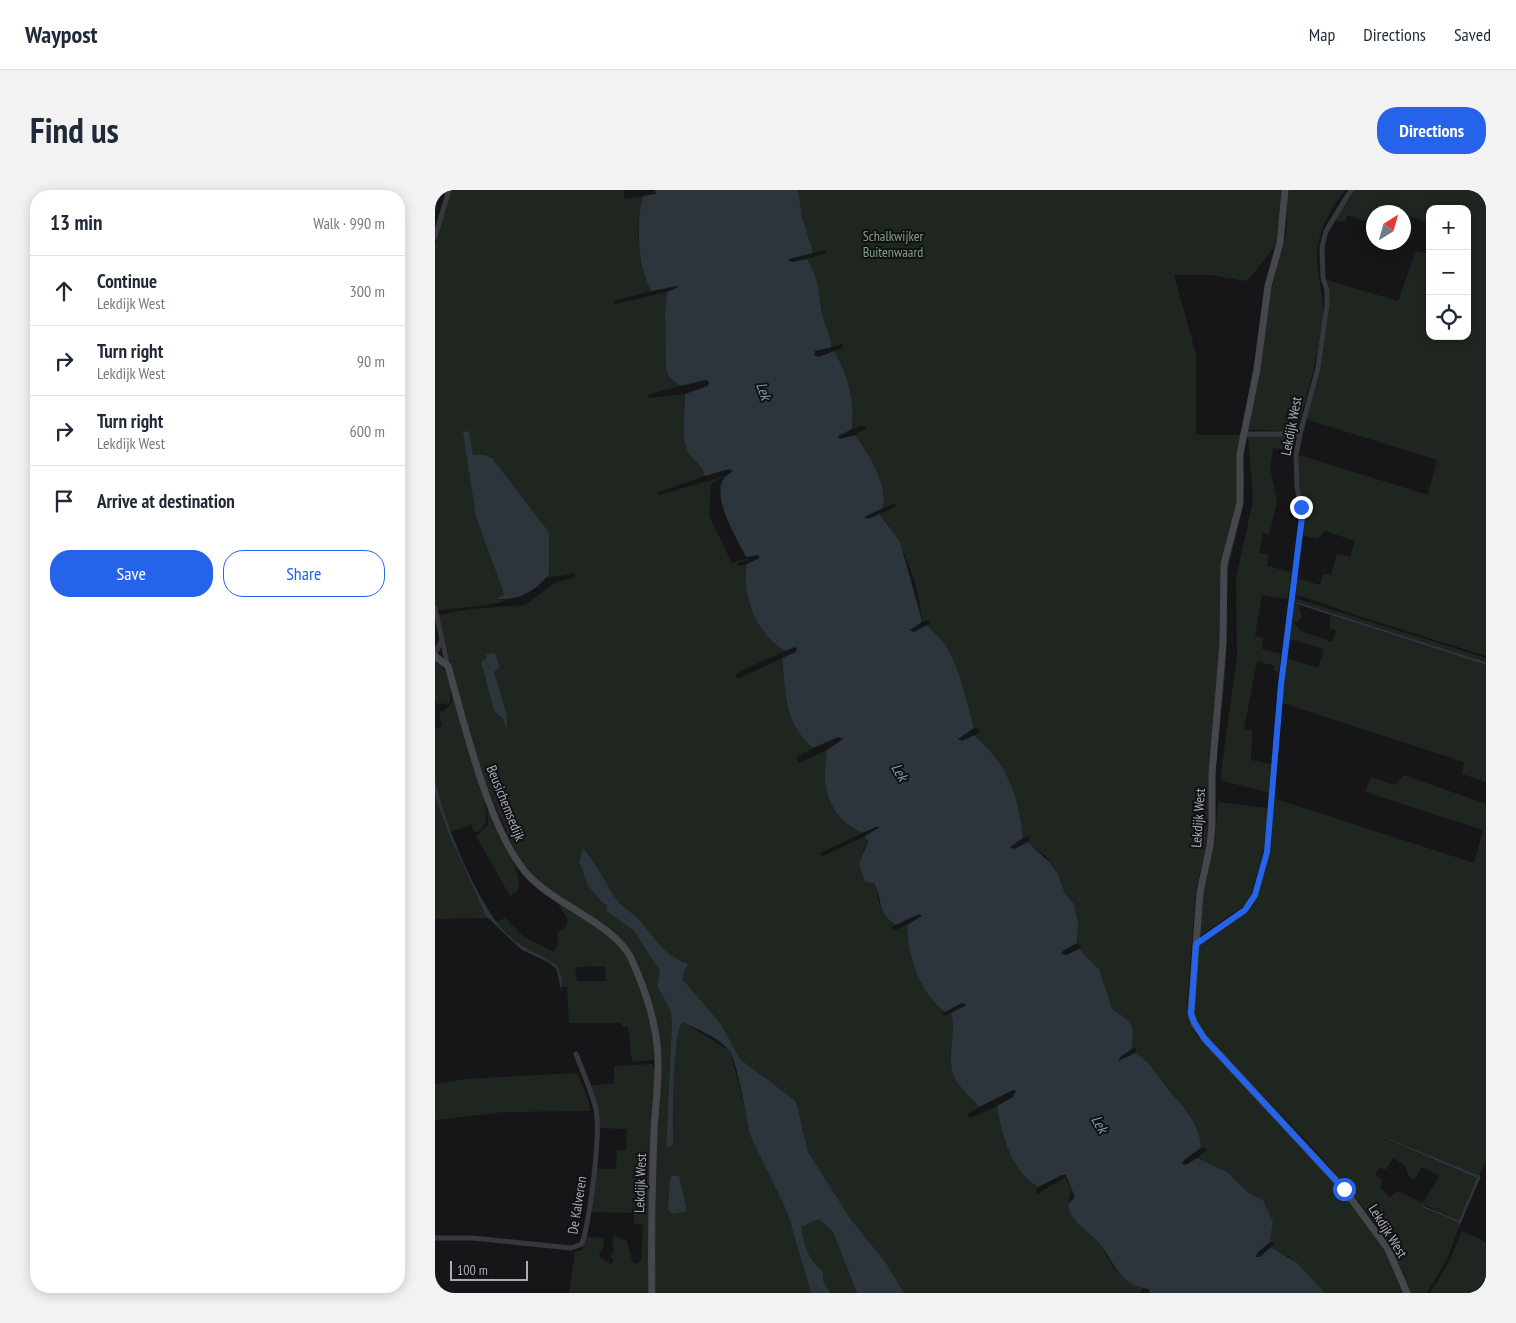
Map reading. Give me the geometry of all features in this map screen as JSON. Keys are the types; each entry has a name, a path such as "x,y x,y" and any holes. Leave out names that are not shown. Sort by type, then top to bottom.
{"street":[{"path":"435,237 449,190"},
{"name":"Lekdijk West","path":"1285,190 1280,244 1268,286 1257,369 1240,454 1240,503 1224,564 1223,643 1212,774 1212,826 1210,846 1200,892 1191,1014 1197,1029 1344,1189 1388,1249 1407,1293"},
{"name":"Lekdijk West","path":"1196,944 1245,910 1255,895 1267,852 1281,685 1302,517 1297,486 1296,455 1299,434 1318,368 1325,320 1327,290 1323,278 1322,247 1326,231 1351,190"},
{"path":"1243,434 1299,434"},
{"name":"Beusichemsedijk","path":"435,608 448,666 481,775 500,826 527,875 540,887 611,935 626,949 654,1025 657,1074"},
{"path":"443,638 435,655 448,666"},
{"name":"De Kalveren","path":"435,1238 472,1238 571,1248 581,1244 590,1202 597,1130 596,1111 576,1054"},
{"name":"Lekdijk West","path":"652,1293 651,1234 657,1074"}],"green space":[{"path":"451,190 623,190 625,199 643,196 638,232 640,258 647,282 652,291 613,301 615,304 667,292 665,312 666,368 668,376 680,386 647,395 649,398 685,394 686,437 690,453 705,476 656,493 659,495 725,476 711,484 709,516 732,563 753,557 736,564 740,566 747,564 746,589 753,613 766,635 785,651 741,671 735,676 737,679 782,658 787,706 796,727 813,748 796,757 799,763 827,750 825,775 829,798 841,817 850,826 862,833 819,854 823,856 865,836 868,839 859,863 877,888 878,900 885,915 896,925 891,927 893,931 907,925 913,961 928,994 945,1012 942,1013 943,1016 951,1013 954,1031 953,1058 955,1075 962,1090 979,1107 968,1114 968,1116 971,1118 997,1106 1009,1152 1020,1172 1038,1187 1036,1190 1037,1194 1066,1177 1071,1190 1068,1204 1072,1215 1099,1243 1115,1269 1128,1281 1143,1288 1140,1293 904,1293 886,1263 850,1218 808,1152 796,1101 740,1059 721,1024 682,980 688,964 668,955 637,919 615,898 597,871 589,853 586,881 607,906 606,911 634,931 661,971 657,986 670,1009 672,1023 666,1148 673,1145 674,1065 678,1034 681,1024 685,1023 730,1051 748,1119 749,1133 788,1214 819,1219 833,1232 857,1293 656,1293 653,1234 659,1039 629,951 533,878 517,855 485,783 465,722 439,615 470,609 525,605 554,583 575,577 575,573 546,578 549,573 549,532 492,458 473,455 469,431 468,462 476,517 504,594 497,599 506,600 485,605 442,610 437,610 435,603 435,245","holes":["495,653 500,667 494,672 509,731 502,718 494,711 481,662"]},
{"name":"Schalkwijker Buitenwaard","path":"798,190 1281,190 1276,245 1250,278 1245,281 1211,275 1174,275 1196,354 1196,435 1240,435 1244,478 1243,507 1227,574 1226,667 1208,842 1196,889 1187,1004 1190,1024 1197,1036 1292,1134 1359,1211 1382,1245 1405,1293 1325,1293 1291,1258 1271,1247 1275,1243 1270,1242 1273,1221 1263,1200 1249,1193 1227,1172 1197,1158 1206,1151 1206,1148 1201,1148 1196,1127 1191,1118 1147,1063 1135,1053 1136,1048 1132,1049 1133,1039 1110,1004 1099,969 1079,949 1082,946 1077,943 1078,934 1058,874 1046,857 1028,842 1031,836 1023,838 1014,793 998,761 975,735 980,732 977,728 974,728 962,686 946,647 927,625 930,623 929,620 922,622 918,595 909,565 896,536 880,514 897,506 895,503 883,508 884,498 880,479 866,451 855,435 866,428 864,425 852,429 851,398 847,379 834,351 843,348 842,344 831,347 817,282 807,259 827,253 825,250 813,253 812,251 802,216"},
{"path":"1288,190 1345,190 1327,218 1318,248 1317,260 1323,301 1323,320 1315,362 1297,431 1249,430 1269,297 1286,235"},
{"path":"1353,190 1486,190 1486,656 1293,595 1296,578 1320,585 1323,574 1331,575 1337,553 1350,557 1355,541 1325,531 1318,539 1301,535 1299,455 1428,495 1437,460 1305,419 1319,367 1329,288 1327,280 1398,301 1416,251 1426,254 1426,340 1471,340 1471,205 1426,205 1426,222 1411,216 1411,205 1366,205 1366,222 1347,215 1345,222 1334,220"},
{"path":"1248,435 1296,436 1294,451 1273,448 1270,468 1277,502 1269,535 1263,533 1259,553 1269,555 1267,566 1291,572 1288,599 1262,595 1255,636 1263,638 1262,649 1281,654 1279,672 1274,671 1275,666 1257,661 1244,729 1252,730 1251,760 1271,764 1269,793 1220,780 1237,656 1236,579 1253,500"},
{"path":"1294,598 1486,658 1486,662 1298,602 1302,617 1297,623 1291,619"},
{"path":"1330,615 1486,665 1486,782 1462,774 1464,762 1282,703 1287,658 1318,668 1324,649 1289,639 1291,620 1301,631 1332,642 1336,631 1330,629"},
{"path":"435,661 444,669 451,689 450,702 447,707 446,703 437,705 435,699"},
{"path":"453,688 481,780 486,816 482,829 475,833 471,825 450,832 462,864 490,918 435,919 435,729 442,726 439,712 447,709 451,704"},
{"path":"1404,775 1486,804 1486,1161 1479,1175 1356,1127 1477,1178 1459,1220 1424,1205 1424,1208 1458,1222 1459,1227 1447,1259 1427,1293 1410,1293 1389,1246 1361,1205 1297,1131 1206,1038 1196,1025 1193,1007 1199,945 1247,910 1258,888 1265,857 1273,798 1474,863 1483,830 1365,792 1371,777 1395,785","holes":["1394,1158 1406,1167 1408,1175 1414,1180 1422,1167 1439,1176 1423,1203 1398,1191 1390,1197 1380,1188 1382,1181 1375,1174 1381,1167 1385,1170"]},
{"path":"487,800 508,847 517,874 518,891 510,896 476,836 488,825"},
{"path":"1218,802 1268,808 1264,849 1251,895 1245,905 1201,935 1199,934 1202,893 1215,839"},
{"path":"556,900 592,923 613,939 621,948 637,978 649,1015 653,1032 653,1060 632,1062 628,1027 623,1027 621,1023 569,1023 567,987 560,987 558,977 551,964 514,943 494,923 505,918 525,938 554,952 558,944 557,933 565,928 568,920","holes":["605,966 606,981 577,981 575,967"]},
{"path":"651,1064 655,1068 651,1171 650,1293 569,1293 575,1252 583,1250 585,1236 604,1239 604,1245 599,1254 601,1258 611,1264 614,1260 610,1256 614,1251 612,1238 616,1236 627,1241 632,1261 635,1264 641,1261 643,1225 634,1224 634,1213 589,1212 594,1169 616,1169 617,1150 626,1150 627,1129 597,1128 597,1114 589,1086 614,1083 614,1066"},
{"path":"577,1073 588,1098 590,1111 504,1112 435,1120 435,1084 466,1079"},
{"path":"1462,1231 1486,1242 1486,1293 1430,1293 1449,1262"}],"water":[{"name":"Lek","path":"655,190 798,190 802,216 813,253 789,259 788,261 807,259 812,268 831,343 831,347 815,351 814,355 819,357 834,351 847,379 852,408 852,429 838,436 840,439 855,435 866,451 880,479 883,489 883,508 864,517 868,519 880,514 900,542 922,622 910,630 914,632 927,625 944,643 956,666 974,728 958,739 962,741 975,735 998,761 1014,792 1022,827 1023,838 1010,847 1014,849 1028,842 1050,863 1058,874 1065,894 1074,904 1078,924 1077,943 1064,950 1061,954 1066,955 1079,949 1099,969 1112,1008 1130,1022 1133,1031 1132,1049 1120,1057 1118,1061 1135,1053 1146,1061 1185,1109 1198,1131 1201,1148 1185,1159 1182,1164 1186,1165 1197,1158 1227,1172 1249,1193 1263,1200 1273,1221 1270,1242 1257,1253 1256,1257 1260,1257 1271,1247 1297,1263 1325,1293 1150,1293 1149,1289 1130,1283 1118,1272 1099,1243 1080,1225 1069,1210 1068,1204 1075,1197 1066,1175 1062,1175 1038,1187 1028,1180 1014,1162 1005,1140 997,1106 1013,1097 1016,1091 1013,1090 979,1107 956,1080 951,1061 953,1021 951,1013 967,1005 962,1003 945,1012 936,1004 928,994 917,973 908,937 907,925 922,916 919,914 896,925 885,915 874,883 865,882 859,863 868,842 865,836 880,827 862,833 841,818 834,808 826,787 825,763 827,750 843,739 838,737 813,748 796,728 788,706 782,658 796,652 797,648 785,651 775,644 766,635 753,613 746,589 747,564 760,558 758,555 746,557 726,516 720,493 721,484 726,476 733,471 729,469 705,476 686,447 684,432 685,394 708,386 709,382 706,380 680,386 668,376 666,368 665,312 667,292 679,287 652,291 643,271 639,245 639,218 643,196 656,194"},
{"path":"469,431 473,455 485,455 492,458 549,532 549,574 526,594 512,598 496,599 504,594 476,517 463,432"},
{"path":"1297,602 1486,662 1486,665 1297,604"},
{"path":"495,653 500,667 494,672 506,712 508,732 502,718 494,711 481,662 486,659 487,654"},
{"path":"435,780 439,798 454,840 474,885 497,923 509,936 558,967 562,980 561,991 557,969 548,962 522,950 486,916 449,834 435,795"},
{"path":"583,849 620,903 637,918 665,950 688,964 683,974 683,980 721,1024 740,1059 796,1101 808,1152 850,1218 886,1263 904,1293 857,1293 833,1232 819,1219 801,1227 807,1252 823,1272 823,1281 830,1293 811,1293 788,1214 749,1133 732,1055 720,1042 685,1023 681,1024 676,1048 673,1145 666,1148 672,1023 670,1009 657,986 660,971 634,931 606,911 607,906 587,884 579,862"},
{"path":"1356,1126 1481,1176 1459,1227 1458,1222 1421,1205 1459,1220 1477,1178"},
{"path":"672,1176 679,1176 687,1211 673,1214 668,1210 670,1178"}],"route":[{"path":"1301,507 1302,517 1281,685 1281,713 1267,852 1251,903 1245,910 1196,944 1191,1014 1197,1029 1204,1038 1344,1189"}]}
